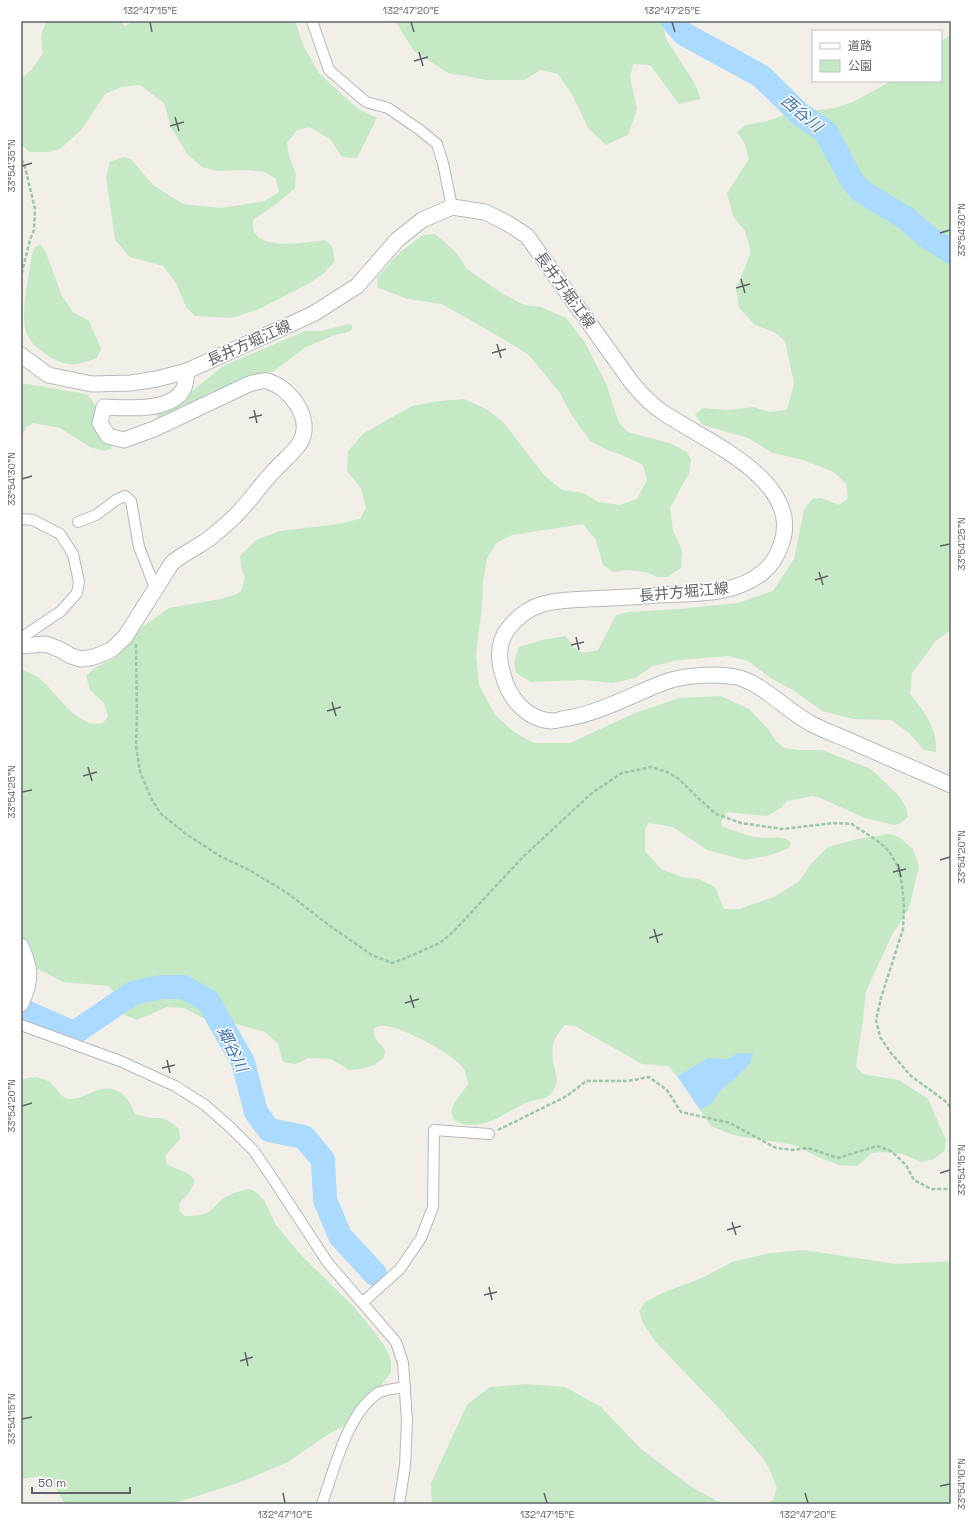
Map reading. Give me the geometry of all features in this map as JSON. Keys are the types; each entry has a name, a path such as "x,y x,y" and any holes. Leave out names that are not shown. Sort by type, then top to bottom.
{"main road":[{"name":"長井方堀江線","path":"21,355 48,375 92,384 131,383 157,379 187,371 313,314 357,286 397,240 422,220 452,208 485,212 507,223 527,236 632,383 647,401 664,413 734,455 763,480 777,497 785,521 784,536 778,554 768,568 755,579 732,588 699,593 569,600 544,603 526,611 514,622 503,636 499,649 500,666 505,685 514,700 532,716 552,721 576,718 602,709 668,681 694,676 718,674 739,677 758,687 809,723 951,785"},
{"path":"104,407 129,408 156,406 175,398 184,389 187,371"},
{"path":"21,646 46,644 81,659 94,657 111,650 125,637 172,563 208,539 234,518 257,489 300,443 304,430 303,416 298,405 290,395 279,386 266,380 249,384 154,429 124,440 108,436 100,424 104,407 92,384"},
{"path":"21,946 26,959 30,978 24,997"}],"street":[{"path":"312,21 329,70 366,102 388,108 420,130 437,144 443,163 452,208"},
{"path":"78,522 96,515 116,500 125,496 131,501 139,547 155,588"},
{"path":"21,519 33,520 60,534 73,554 79,582 77,593 61,611 21,638"},
{"path":"21,1025 120,1060 175,1086 205,1105 254,1151 328,1263 396,1342 403,1363 407,1421 405,1466 399,1504"},
{"path":"363,1302 400,1269 421,1238 433,1207 434,1130 489,1134"},
{"path":"322,1504 350,1428 366,1403 380,1392 405,1387"}],"path":[{"path":"21,160 24,163 35,209 34,230 21,276"},
{"path":"136,642 136,746 140,772 152,800 161,814 186,834 220,856 249,870 286,892 330,926 372,955 392,963 440,944 524,856 592,792 622,772 651,767 667,772 679,779 716,814 741,823 782,829 834,823 852,824 879,842 889,851 897,865 902,884 904,908 903,929 881,998 876,1020 880,1036 891,1053 911,1076 945,1101 951,1108"},
{"path":"489,1134 567,1096 586,1081 628,1081 649,1077 667,1090 681,1112 730,1124 776,1148 792,1150 808,1148 838,1158 877,1146 891,1151 906,1165 914,1180 931,1189 951,1189"}],"green space":[{"path":"48,21 119,21 125,26 131,23 131,21 295,21 304,47 319,73 358,109 377,118 357,158 342,157 330,139 310,127 297,130 287,143 289,156 296,174 295,188 279,202 253,220 254,231 259,238 268,242 280,244 325,240 332,246 335,261 323,274 308,284 259,309 232,318 195,316 186,307 176,283 163,266 130,257 115,240 106,177 110,162 123,157 131,159 153,185 183,204 221,208 265,201 279,192 276,179 265,172 247,170 218,171 202,167 187,154 171,127 164,103 140,85 121,87 105,94 81,130 60,149 48,152 29,152 21,144 21,79 32,69 43,53 41,40 42,32"},
{"path":"395,21 661,21 667,41 694,82 701,99 679,104 650,65 633,64 630,77 637,109 628,135 606,145 588,128 573,96 558,74 541,70 524,80 487,80 448,73 414,51"},
{"path":"951,35 951,630 936,641 912,673 910,694 929,721 935,736 936,752 924,750 909,733 891,720 853,719 822,711 793,690 772,679 748,661 728,656 680,660 653,666 635,678 613,683 584,680 531,682 516,673 514,662 519,647 542,640 566,636 573,647 583,653 598,650 616,615 628,612 680,609 738,603 773,591 794,559 804,510 812,499 821,498 839,505 848,498 846,484 834,472 803,460 773,453 748,438 703,425 695,415 702,408 726,410 753,407 770,412 787,410 794,383 785,341 774,332 755,325 739,308 736,289 751,252 745,231 733,216 727,193 749,159 744,142 737,132 746,125 767,121 790,113 836,108 855,101 889,82 942,82 942,40"},
{"path":"435,234 455,251 467,269 503,294 524,305 541,307 566,318 584,341 606,383 619,423 628,432 669,443 687,452 691,460 689,473 670,508 673,531 682,550 681,568 667,577 658,577 645,572 628,570 613,572 603,565 596,540 583,524 512,535 496,543 487,559 483,581 482,605 476,655 479,685 495,715 514,732 534,743 570,743 635,713 679,698 721,696 749,709 769,730 775,740 784,748 799,750 822,750 871,769 900,797 906,808 908,817 899,824 894,825 865,818 818,797 812,796 787,801 781,808 767,816 727,812 721,821 722,826 751,836 760,838 783,838 791,842 789,848 771,855 745,860 707,850 673,827 649,823 645,829 645,851 661,869 682,877 698,879 715,887 724,909 739,909 776,896 798,882 812,863 828,847 857,839 889,834 899,837 913,849 919,866 909,908 892,935 866,991 856,1066 862,1074 899,1080 928,1099 946,1140 945,1150 934,1159 921,1162 903,1154 883,1152 872,1153 857,1166 839,1165 818,1157 795,1145 733,1135 711,1126 700,1110 711,1104 720,1091 750,1064 738,1053 727,1059 708,1058 677,1076 668,1066 642,1064 575,1026 565,1025 560,1030 554,1041 552,1057 557,1082 547,1097 526,1103 492,1121 483,1124 465,1124 455,1121 451,1112 455,1102 468,1084 464,1069 459,1063 438,1048 399,1029 388,1026 374,1028 375,1038 385,1050 384,1058 374,1065 361,1069 349,1070 331,1059 308,1058 296,1064 283,1062 278,1044 265,1032 233,1023 209,1021 184,1008 167,1007 137,1020 123,1014 115,993 108,986 63,982 38,969 21,948 21,669 38,677 68,708 84,721 93,724 103,723 108,716 104,703 90,690 86,676 96,667 117,657 142,627 169,608 221,599 237,594 242,589 245,577 242,571 240,556 256,540 280,531 331,525 360,519 366,508 361,488 347,471 348,451 364,433 412,406 439,401 464,399 488,410 504,423 544,475 562,490 584,493 598,502 620,505 637,499 647,480 643,465 590,441 571,414 560,393 529,355 442,304 408,299 378,288 377,278 400,252 423,235"},
{"path":"41,245 46,253 62,296 73,312 89,321 101,349 97,358 79,364 63,363 40,350 32,343 28,336 25,329 24,319 27,284 32,254 36,246"},
{"path":"348,324 352,325 352,329 349,332 337,334 306,347 274,371 248,378 211,392 163,417 156,417 158,411 190,393 223,366 305,331 321,331"},
{"path":"21,383 87,394 97,407 112,448 104,451 90,447 60,428 33,423 26,427 21,439"},
{"path":"36,1077 51,1083 62,1096 69,1099 79,1098 102,1089 115,1090 125,1097 135,1114 151,1118 162,1118 169,1121 179,1129 180,1139 165,1156 167,1164 190,1175 195,1182 188,1194 180,1202 179,1210 185,1216 207,1213 219,1202 233,1193 250,1189 264,1200 276,1225 299,1253 354,1307 386,1348 391,1361 391,1372 382,1384 364,1400 346,1425 327,1435 288,1462 241,1482 172,1504 65,1504 55,1487 42,1476 21,1479 21,1079"},
{"path":"804,1250 896,1264 951,1261 951,1504 765,1504 773,1500 777,1488 770,1470 763,1458 716,1405 655,1341 643,1323 639,1311 645,1302 665,1292 702,1278 732,1262 771,1253"},
{"path":"528,1384 565,1387 601,1407 641,1449 693,1488 717,1501 730,1504 432,1504 431,1483 467,1405 490,1387"}],"water":[{"path":"738,1053 753,1053 750,1064 720,1091 711,1104 700,1110 677,1076 708,1058 727,1059"}],"waterway":[{"name":"西谷川","path":"673,21 684,34 761,76 801,115 826,132 852,181 861,191 907,219 925,235 951,252"},
{"name":"郷谷川","path":"21,1010 74,1033 133,993 161,987 184,987 208,1001 243,1062 256,1112 269,1130 304,1137 323,1160 325,1200 340,1236 375,1274"}]}
